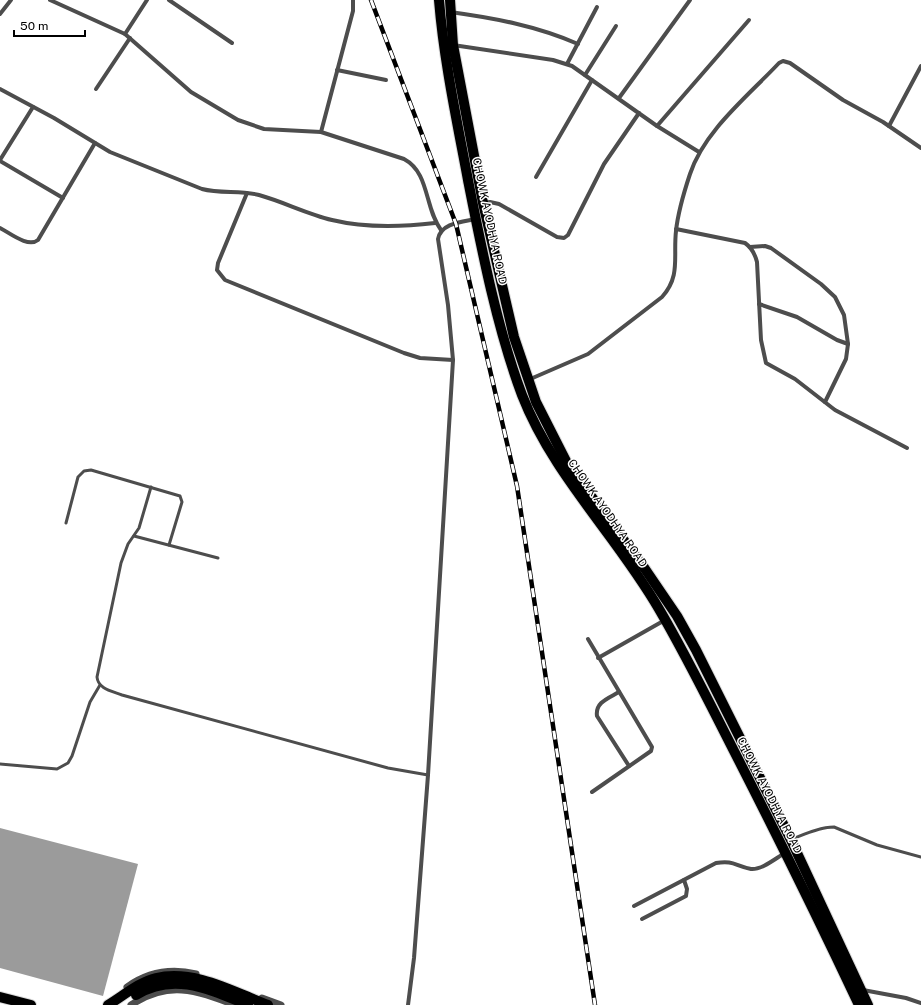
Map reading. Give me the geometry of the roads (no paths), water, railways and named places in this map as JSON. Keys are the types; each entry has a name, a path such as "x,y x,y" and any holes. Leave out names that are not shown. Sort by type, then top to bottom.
{"main road":[{"name":"CHOWK AYODHYA ROAD","path":"439,0 450,86 481,218 514,337 528,380 548,428 568,465 645,569 677,616 696,650 791,840 868,1005"},
{"name":"CHOWK AYODHYA ROAD","path":"450,0 453,45 483,203 481,218 504,342 522,396 542,438 665,619 786,852 859,1005"},
{"path":"685,656 696,650"},
{"path":"108,1005 143,983 156,978 168,976 202,979 268,1005"},
{"path":"121,1005 146,989 169,983 200,986 248,1005"},
{"path":"0,997 31,1005"}],"street":[{"path":"0,14 11,0"},
{"path":"50,0 125,34 191,92 238,120 264,129 321,132 404,159 412,163 421,176 429,209 435,223 441,230"},
{"path":"125,34 147,0"},
{"path":"169,0 232,43"},
{"path":"321,132 353,11 354,0"},
{"path":"619,98 690,0"},
{"path":"567,64 597,7"},
{"path":"450,12 496,18 558,35 578,44"},
{"path":"657,126 749,20"},
{"path":"585,75 616,26"},
{"path":"96,89 130,38"},
{"path":"453,45 553,60 567,64 619,98 657,126 699,152"},
{"path":"528,380 588,354 662,297 674,281 676,229 690,174 699,152 723,122 783,61 790,62 843,100 889,126 921,148"},
{"path":"889,126 921,66"},
{"path":"337,70 386,80"},
{"path":"536,177 592,80"},
{"path":"0,89 110,152 202,189 258,195 332,220 351,223 388,226 435,223"},
{"path":"32,107 0,160 63,198"},
{"path":"483,203 490,202 499,204 557,237 564,238 568,235 604,164 639,113"},
{"path":"0,228 27,242 35,242 95,143"},
{"path":"247,193 218,263 217,270 225,280 404,353 420,358 452,360"},
{"path":"441,230 481,218"},
{"path":"676,229 745,243 750,247 757,262 761,340 766,363 796,379 835,410 907,448"},
{"path":"408,1005 414,958 428,775 452,360 448,305 438,239 441,230"},
{"path":"750,247 765,246 771,248 835,297 844,315 848,344 846,359 825,402"},
{"path":"759,304 797,317 848,344"},
{"path":"598,658 665,619"},
{"path":"588,639 652,747 651,751 592,792"},
{"path":"619,692 599,704 596,710 597,716 629,766"},
{"path":"634,906 716,863 726,861 735,862 751,869 759,868 786,852"},
{"path":"642,919 686,896 688,889 684,880"},
{"path":"102,1005 135,981 159,972 182,971 210,978 281,1005"},
{"path":"861,989 906,998 921,1003"},
{"path":"131,1005 153,992 166,990 205,994 235,1005"}],"lane":[{"path":"66,523 78,477 84,471 91,470 176,494 182,498 169,545"},
{"path":"151,487 139,528 125,550 121,563 97,682 104,688 122,695 388,768 428,775"},
{"path":"134,536 218,558"},
{"path":"0,764 57,769 64,767 72,756 90,702 100,685"},
{"path":"791,840 813,831 834,827 877,845 921,857"}],"railway":[{"path":"371,0 456,224 517,486 595,1005"}]}
